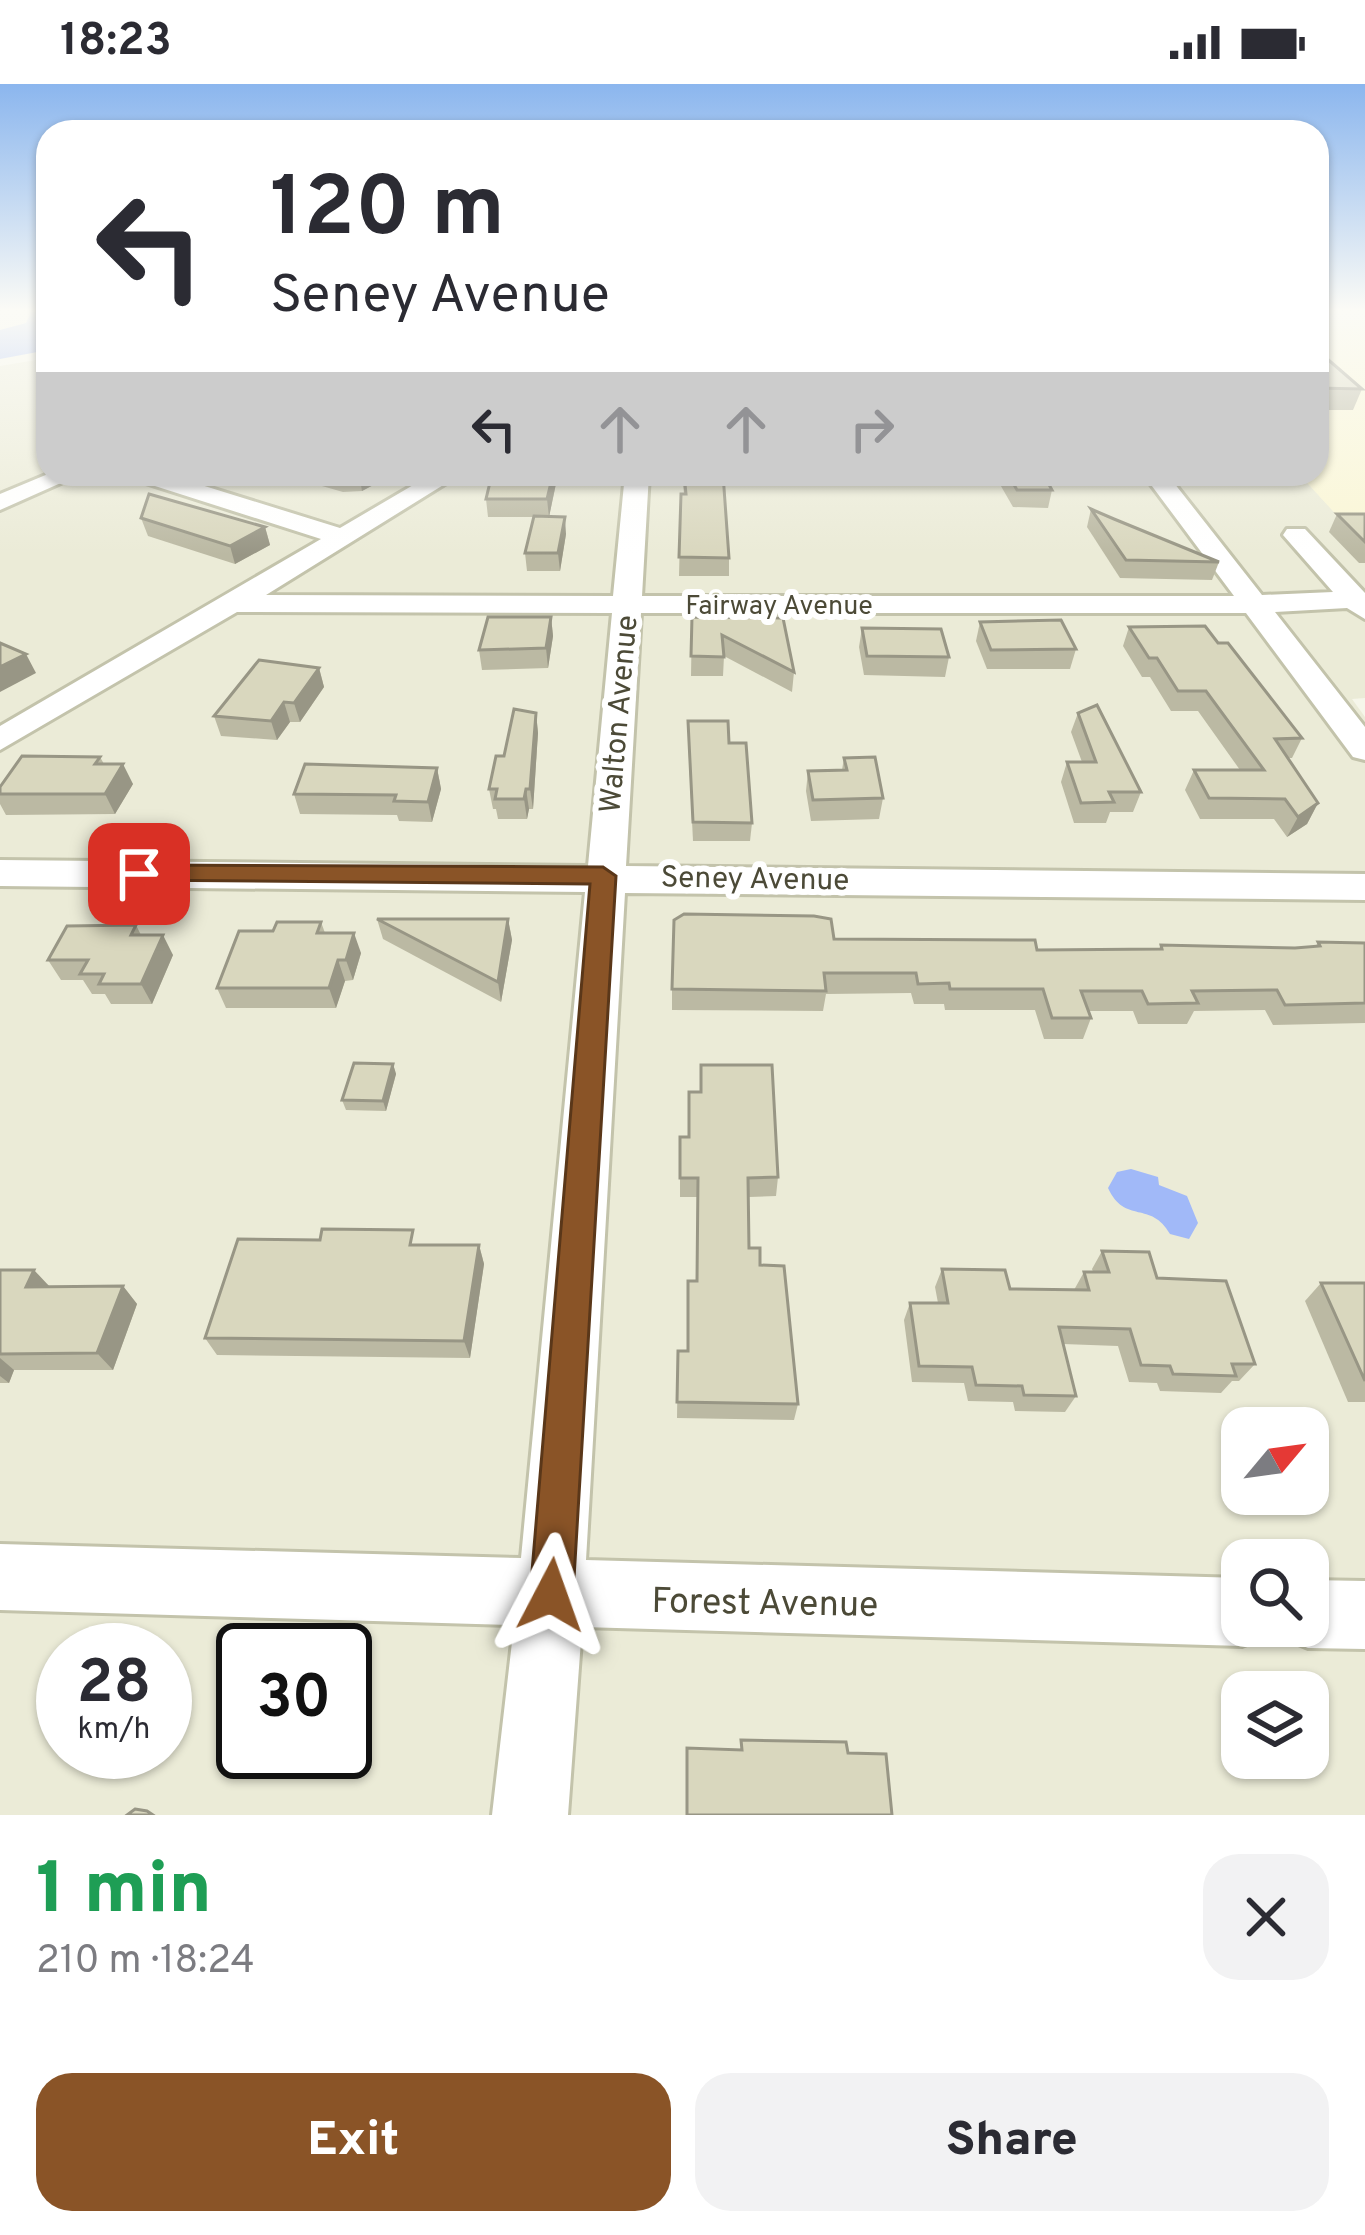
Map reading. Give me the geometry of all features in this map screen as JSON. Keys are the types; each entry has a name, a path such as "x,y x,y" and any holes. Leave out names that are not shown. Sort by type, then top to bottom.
{"street":[{"path":"0,481 36,467"},
{"path":"0,503 40,486"},
{"path":"179,486 342,537"},
{"path":"0,740 429,486"},
{"name":"Walton Avenue","path":"530,1815 636,486"},
{"path":"1164,486 1365,750"},
{"path":"1296,535 1362,607"},
{"name":"Fairway Avenue","path":"231,603 1254,605 1301,613 1362,607"},
{"name":"Seney Avenue","path":"0,873 1365,887"},
{"name":"Forest Avenue","path":"0,1576 1221,1611"},
{"path":"1329,1615 1365,1616"}],"shaded area":[{"path":"0,393 36,393 36,486 1310,486 1341,519 1365,520 1365,698 1352,699 1365,717 1365,1815 0,1815"},
{"path":"1329,393 1365,393 1365,520 1341,520 1310,486 1329,486"}],"water":[{"path":"1131,1169 1158,1177 1159,1185 1187,1196 1198,1223 1189,1239 1170,1234 1155,1218 1115,1199 1108,1188 1117,1172"}],"building":[{"path":"489,486 550,486 547,499 486,499"},
{"path":"685,486 724,486 729,558 679,557 681,494 686,494"},
{"path":"1015,486 1050,486 1052,490 1017,490"},
{"path":"149,494 265,527 230,546 141,518"},
{"path":"1091,509 1114,519 1219,562 1126,560"},
{"path":"1337,514 1365,514 1365,542"},
{"path":"534,516 565,517 558,553 525,553"},
{"path":"488,617 551,617 546,648 479,650"},
{"path":"692,617 783,618 794,672 722,635 724,657 691,656"},
{"path":"1061,620 1076,649 991,650 980,622"},
{"path":"1205,626 1218,643 1228,643 1302,738 1275,739 1318,803 1298,817 1285,799 1209,798 1194,770 1264,770 1206,691 1178,691 1129,627"},
{"path":"862,628 941,629 949,657 867,656"},
{"path":"0,643 26,654 0,667"},
{"path":"259,660 319,668 294,703 284,702 271,721 214,716"},
{"path":"1097,705 1141,792 1109,792 1114,802 1081,803 1067,762 1096,762 1078,713"},
{"path":"514,709 536,713 530,789 524,799 495,799 497,789 489,789 496,756 504,756"},
{"path":"688,721 728,721 729,743 746,743 752,823 693,822"},
{"path":"22,756 100,757 95,764 123,764 105,794 0,794"},
{"path":"875,757 883,798 813,800 808,771 847,770 844,758"},
{"path":"305,764 437,768 428,802 394,801 396,795 294,794"},
{"path":"684,914 814,916 831,919 834,939 1035,940 1037,950 1365,943 1365,1003 1285,1005 1277,990 1192,991 1198,1003 1148,1004 1142,991 1081,991 1091,1018 1052,1018 1043,989 950,989 949,983 918,984 916,973 824,973 826,991 672,989 674,920"},
{"path":"377,919 508,919 498,982"},
{"path":"277,922 321,922 317,933 354,933 346,960 338,960 329,988 217,988 239,931 273,931"},
{"path":"136,925 131,935 163,935 141,984 99,984 104,974 80,974 88,960 48,960 67,926"},
{"path":"354,1063 393,1064 383,1101 342,1100"},
{"path":"701,1065 772,1065 778,1177 748,1178 749,1248 760,1248 760,1265 784,1266 798,1404 677,1402 678,1351 688,1351 688,1281 697,1281 698,1178 680,1178 680,1137 689,1137 689,1092 701,1092"},
{"path":"322,1229 413,1230 410,1245 479,1245 464,1341 205,1338 238,1239 320,1240"},
{"path":"1102,1251 1149,1252 1157,1278 1226,1281 1255,1364 1232,1364 1236,1376 1173,1374 1170,1366 1141,1365 1130,1329 1059,1327 1076,1396 1024,1395 1022,1386 976,1385 972,1367 919,1366 910,1303 948,1303 942,1269 1005,1270 1010,1289 1089,1290 1084,1272 1109,1272"},
{"path":"0,1270 34,1270 26,1287 123,1286 97,1353 0,1354"},
{"path":"1321,1283 1365,1283 1365,1381"},
{"path":"741,1740 846,1742 848,1753 886,1754 892,1815 687,1815 687,1748 742,1750"},
{"path":"135,1809 147,1811 153,1815 127,1815"}],"route":[{"path":"139,874 603,876 551,1595"}]}
